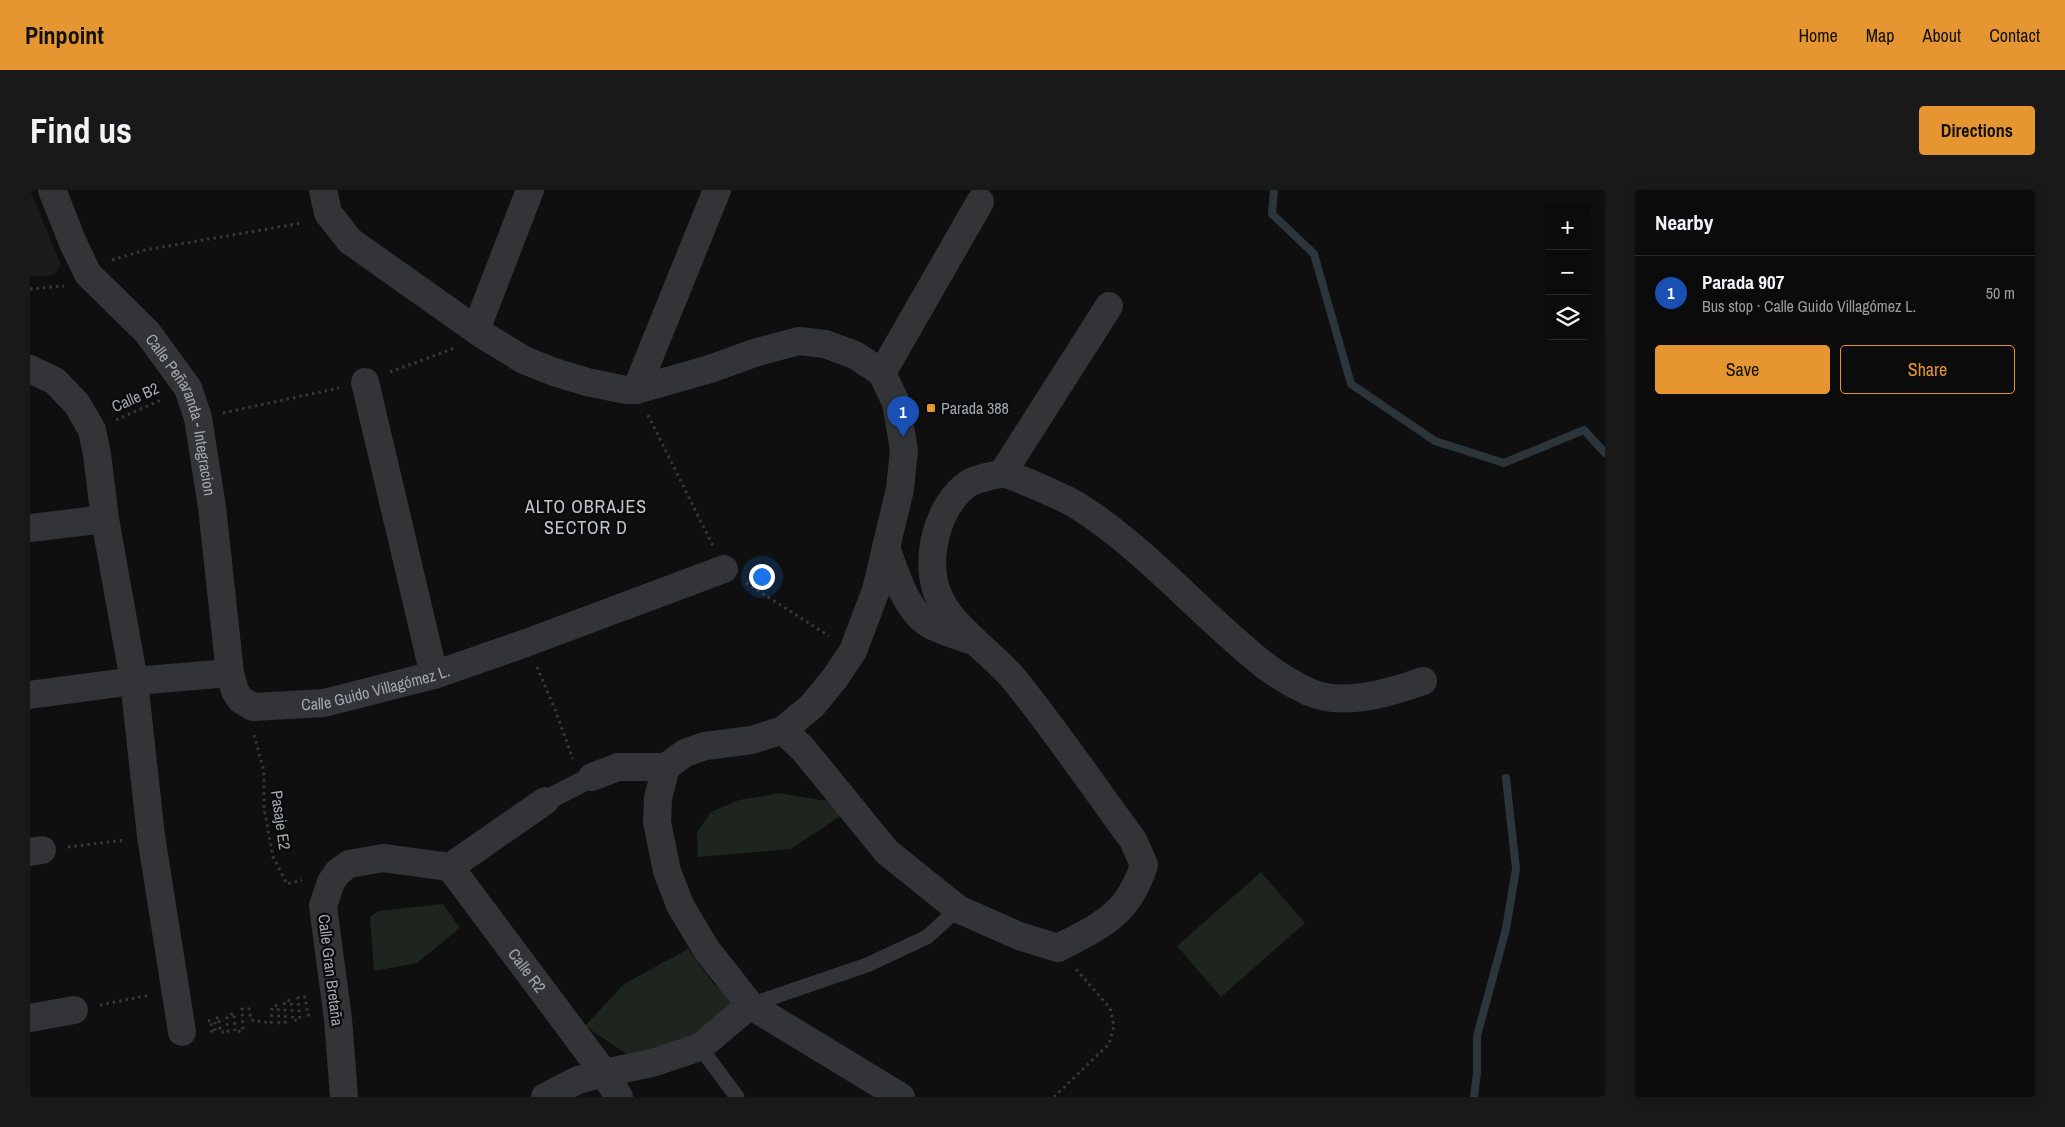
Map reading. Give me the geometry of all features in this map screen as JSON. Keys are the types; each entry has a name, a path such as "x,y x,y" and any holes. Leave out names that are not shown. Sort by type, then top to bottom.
{"street":[{"name":"Calle Peñaranda - Integracion","path":"52,190 73,243 88,274 147,332 188,388 198,418 212,507 230,673"},
{"path":"479,333 530,190"},
{"path":"636,390 717,190"},
{"path":"325,202 350,241 479,333 524,360 554,372 587,382 626,390 636,390 800,340 825,344 855,355 882,372 896,403 904,450 900,489 876,590 853,651 835,678 812,706 783,730 752,740 705,746 685,753 666,768 658,798 657,822 667,871 680,905 706,949 750,1005 901,1097"},
{"path":"882,372 980,202"},
{"path":"1002,474 1109,306"},
{"path":"30,369 55,381 77,404 92,430 97,454 105,520 134,680 151,836 182,1032"},
{"path":"364,382 434,675"},
{"path":"783,730 803,749 887,852 958,909 1019,936 1058,948 1094,929 1123,908 1137,886 1144,865 1133,840 1013,678 955,621 939,598 932,574 932,553 937,530 953,496 971,481 1002,474 1060,497 1083,510 1120,536 1265,668 1311,693 1342,699 1397,690 1423,681"},
{"path":"30,528 105,520"},
{"path":"886,547 898,579 912,606 926,623 980,644"},
{"name":"Calle Guido Villagómez L.","path":"247,705 259,708 324,703 434,675 526,643 724,568"},
{"path":"30,695 134,680 230,673 234,691 247,705"},
{"path":"338,872 349,864 384,858 450,867 545,801 592,777 618,766 666,768"},
{"name":"Calle R2","path":"450,867 604,1073 619,1097"},
{"name":"Calle Gran Bretaña","path":"338,872 330,882 323,906 338,1019 344,1097"},
{"path":"545,1097 578,1080 652,1063 700,1047 750,1005"},
{"path":"30,1018 74,1010"}],"lane":[{"path":"750,1005 867,965 927,937 958,909"},
{"path":"700,1047 737,1097"}],"path":[{"path":"103,263 145,250 310,222 325,202"},
{"path":"30,289 68,285"},
{"path":"198,418 364,382 479,333"},
{"name":"Calle B2","path":"92,430 188,388"},
{"path":"636,390 724,568 853,651"},
{"path":"526,643 554,707 573,759 592,777"},
{"name":"Pasaje E2","path":"247,705 264,771 264,808 273,857 287,884 338,872"},
{"path":"36,851 151,836"},
{"path":"1054,1097 1109,1044 1114,1026 1110,1008 1058,948"},
{"path":"74,1010 176,990"},
{"path":"182,1032 211,1020 212,1032 216,1032 215,1019 219,1017 220,1032 228,1032 227,1016 234,1013 236,1032 243,1031 242,1009 249,1009 251,1020 271,1023 272,1007 278,1005 279,1023 286,1022 284,1002 291,1000 293,1021 300,1020 298,998 305,996 308,1015 315,1014 314,1007"}],"shaded area":[{"path":"30,190 61,265 54,275 30,277"},
{"path":"779,793 827,801 844,814 791,849 698,857 697,832 711,812 739,800"},
{"path":"1261,872 1305,923 1221,997 1177,946"},
{"path":"443,904 460,928 417,963 374,971 370,917 378,911"},
{"path":"688,949 713,983 736,1004 719,1030 631,1057 585,1026 624,984"}],"waterway":[{"path":"1274,190 1272,214 1314,254 1351,384 1435,441 1504,463 1584,430 1605,453"},
{"path":"1474,1097 1477,1073 1477,1036 1506,929 1516,869 1506,778"}],"place":[{"name":"Parada 388","path":"931,408"},
{"name":"Parada 907","path":"903,437"}],"district":[{"name":"ALTO OBRAJES SECTOR D","path":"586,516"}]}
